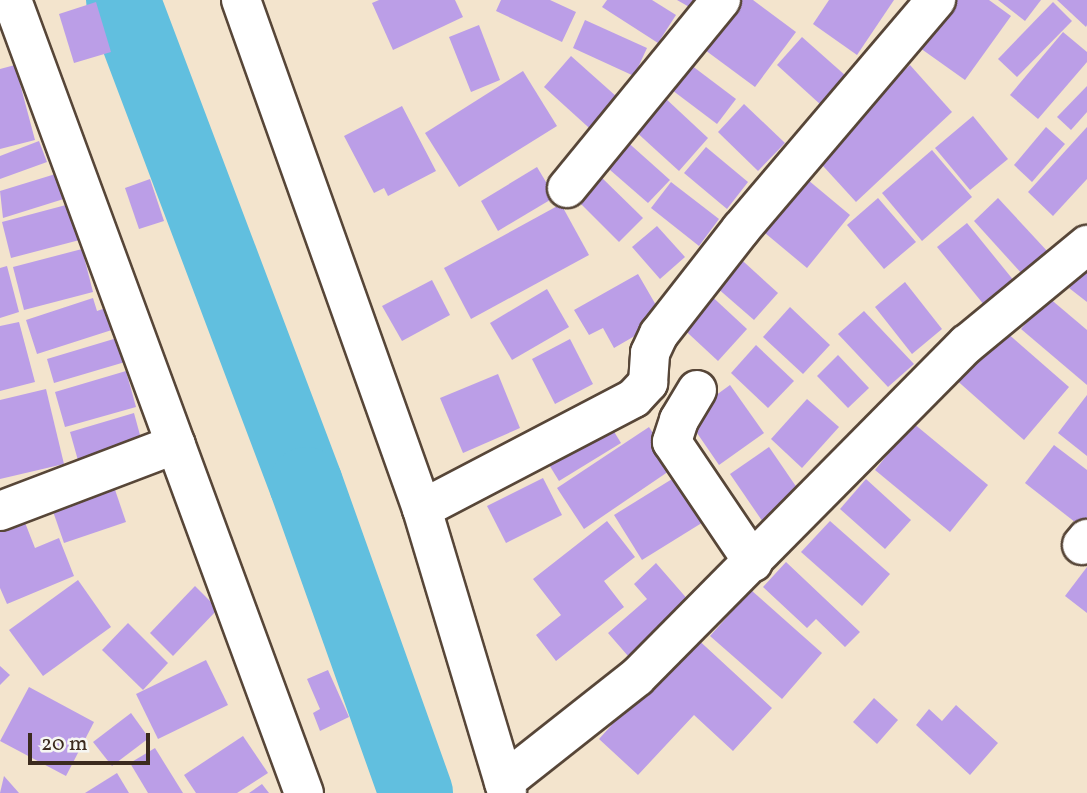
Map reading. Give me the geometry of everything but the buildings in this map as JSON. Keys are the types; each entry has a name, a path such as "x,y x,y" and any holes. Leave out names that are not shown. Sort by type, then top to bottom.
{"street":[{"path":"12,0 14,51 176,444 304,793"},
{"path":"241,0 422,509 506,788 637,677 967,344 1087,245"},
{"path":"567,188 721,0"},
{"path":"422,509 634,398 648,383 650,353 659,334 936,0"},
{"path":"697,390 679,420 672,442 753,562"},
{"path":"0,511 176,444"}],"waterway":[{"path":"123,0 306,484 416,793"}]}
